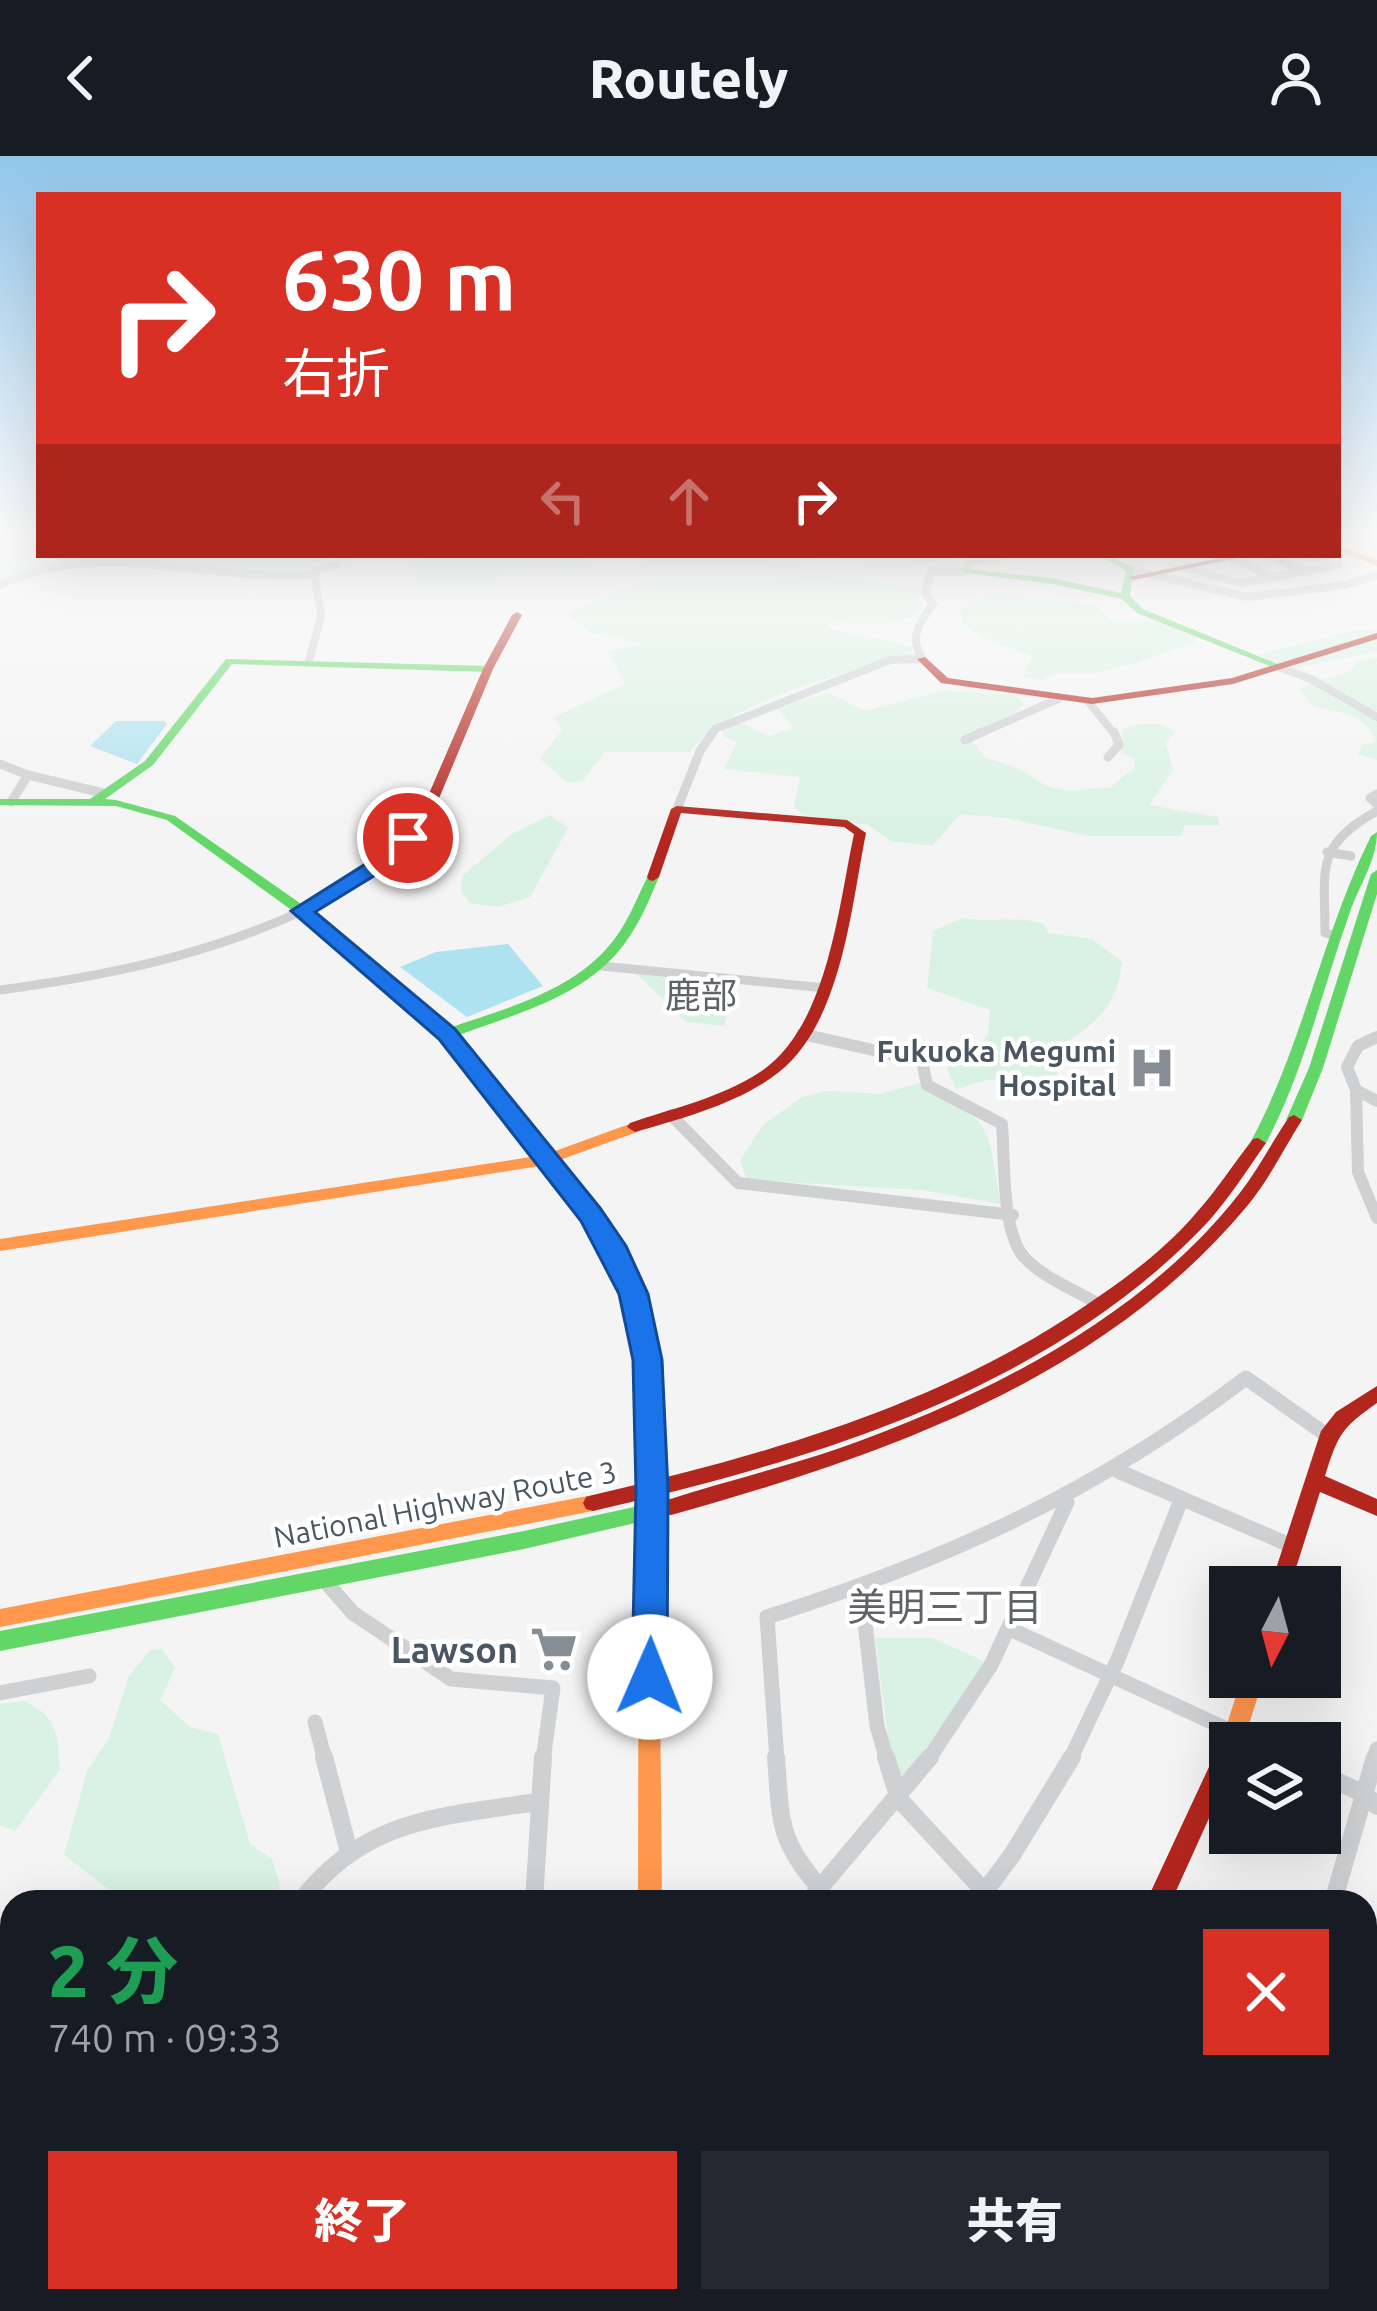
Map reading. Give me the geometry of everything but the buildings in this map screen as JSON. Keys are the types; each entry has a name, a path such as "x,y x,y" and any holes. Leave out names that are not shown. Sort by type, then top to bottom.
{"main road":[{"path":"302,911 369,872 408,838 434,796 508,632"},
{"path":"1191,632 1281,668"},
{"path":"922,659 945,681 1088,701 1210,686 1377,636"},
{"path":"99,797 148,763 229,661 488,669"},
{"path":"0,818 5,802 99,797 171,818 302,911 447,1034 612,1246 634,1294 647,1360 652,1490 650,1890"},
{"path":"0,1245 546,1160 761,1076 780,1064 826,988 860,833 857,828 677,809 626,939 602,966 578,982 447,1034"},
{"name":"National Highway Route 3","path":"0,1618 652,1490 896,1413 956,1388 1043,1341 1166,1251 1242,1168 1276,1114 1297,1064 1355,876 1377,836"},
{"name":"National Highway Route 3","path":"0,1641 495,1549 709,1499 840,1458 930,1422 1066,1352 1186,1264 1261,1179 1302,1105 1329,1038 1377,874"},
{"path":"1286,1566 1328,1436 1343,1417 1377,1394"},
{"path":"1313,1480 1377,1508"},
{"path":"1164,1890 1209,1801"}],"street":[{"path":"309,661 318,632"},
{"path":"677,809 700,751 715,729 890,660 922,659 915,647 915,632"},
{"path":"1281,668 1311,679 1377,717"},
{"path":"964,740 1058,699"},
{"path":"1088,701 1112,728 1119,745 1108,757"},
{"path":"0,764 99,797"},
{"path":"5,802 28,775"},
{"path":"1337,936 1325,933 1322,858 1334,839 1377,807 1370,798 1377,794"},
{"path":"1328,852 1351,856"},
{"path":"0,990 174,960 243,938 302,911"},
{"path":"602,966 826,988"},
{"path":"802,1034 922,1061 927,1085 1002,1124 1019,1251 1040,1270 1098,1304"},
{"path":"1377,1037 1358,1046 1347,1066 1356,1090 1351,1130 1355,1166 1377,1218"},
{"path":"1356,1090 1377,1101"},
{"path":"671,1114 738,1183 1012,1215"},
{"path":"811,1890 790,1854 782,1824 767,1617 862,1589 1068,1501 1118,1471 1246,1378 1328,1436"},
{"path":"1118,1471 1292,1546"},
{"path":"990,1890 1079,1750 1113,1677 1181,1500"},
{"path":"818,1890 899,1798 963,1712 1010,1629 1068,1501"},
{"path":"322,1578 353,1613 451,1679 553,1688 538,1802 534,1890"},
{"path":"862,1589 877,1726 899,1798 978,1890"},
{"path":"1010,1629 1209,1729"},
{"path":"0,1693 89,1676"},
{"path":"315,1722 347,1848"},
{"path":"1338,1890 1372,1800 1377,1749"},
{"path":"1341,1784 1372,1800"},
{"path":"310,1890 347,1848 387,1828 538,1802"}],"green space":[{"path":"589,632 843,632 910,646 914,655 760,703 731,717 690,752 604,752 582,782 568,783 540,759 562,730 554,717 625,684 608,651 643,644"},
{"path":"974,632 1182,632 1195,637 1194,643 1129,665 1089,674 1053,674 1042,680 1023,677 1032,656"},
{"path":"1351,632 1377,632 1377,651 1288,670 1258,654"},
{"path":"1377,658 1377,711 1371,712 1377,719 1377,760 1358,754 1362,745 1375,742 1366,724 1311,705 1300,689 1348,672 1355,668 1354,661"},
{"path":"943,691 1014,695 1024,705 1008,720 971,738 984,757 1018,768 1046,786 1070,791 1111,787 1135,767 1134,760 1121,752 1123,729 1164,726 1175,733 1166,743 1173,770 1149,805 1218,817 1220,825 1185,825 1181,836 1089,836 1007,818 960,814 933,846 891,841 868,825 804,815 794,807 800,777 724,769 737,742 723,737 723,730 740,722 768,736 794,728 777,708 828,693 865,711"},
{"path":"550,815 568,828 530,897 498,907 469,903 461,890 463,875 512,834"},
{"path":"963,918 1035,921 1044,924 1048,933 1092,939 1122,962 1110,1003 1059,1047 1057,1075 987,1080 956,1089 947,1068 953,1056 979,1048 988,1034 990,1010 927,988 933,931"},
{"path":"637,974 737,984 724,1026 686,1022"},
{"path":"919,1083 962,1107 983,1127 1001,1204 922,1190 747,1180 740,1161 762,1126 802,1097 828,1091 880,1094"},
{"path":"875,1638 932,1638 984,1661 906,1775 898,1774 890,1752"},
{"path":"162,1649 175,1668 160,1700 190,1727 218,1734 250,1844 272,1859 279,1890 109,1890 64,1855 87,1771 109,1738 129,1676 150,1650"},
{"path":"25,1701 50,1721 60,1770 15,1831 0,1825 0,1704"}],"water":[{"path":"116,721 167,724 137,764 90,746"},
{"path":"508,944 543,986 467,1017 400,967 436,952"}],"traffic: fast":[{"path":"1191,632 1280,667"},
{"path":"95,801 149,763 229,661 488,669"},
{"path":"0,802 116,803 171,818 302,911 447,1034 612,1246 633,1293 648,1378"},
{"path":"1258,1143 1293,1068 1344,911 1377,836"},
{"path":"1294,1120 1316,1068 1377,874"},
{"path":"447,1034 546,997 597,966 637,914 653,877"},
{"path":"0,1641 671,1507"}],"traffic: slow":[{"path":"0,1245 546,1160 635,1127"},
{"path":"648,1378 650,1890"},
{"path":"0,1618 593,1503"},
{"path":"1239,1722 1246,1698"}],"traffic: jam":[{"path":"302,911 382,862 408,838 434,796 508,632"},
{"path":"922,659 945,681 1092,701 1233,681 1377,636"},
{"path":"635,1127 747,1086 779,1065 797,1044 812,1018 834,956 860,833 847,824 677,809 653,877"},
{"path":"671,1507 847,1454 938,1418 1026,1375 1108,1325 1182,1266 1245,1198 1294,1120"},
{"path":"593,1503 776,1456 871,1424 964,1384 1052,1338 1133,1282 1202,1218 1258,1143"},
{"path":"1287,1566 1328,1436 1343,1417 1377,1393"},
{"path":"1313,1480 1377,1508"},
{"path":"1164,1890 1209,1792"}],"place":[{"name":"Fukuoka Megumi Hospital","path":"1152,1068"},
{"name":"Lawson","path":"554,1649"}],"district":[{"name":"鹿部","path":"701,994"},
{"name":"美明三丁目","path":"945,1606"}],"route":[{"path":"408,838 355,881 302,911 447,1034 590,1214 612,1246 634,1294 647,1360 652,1490 650,1677"}]}
